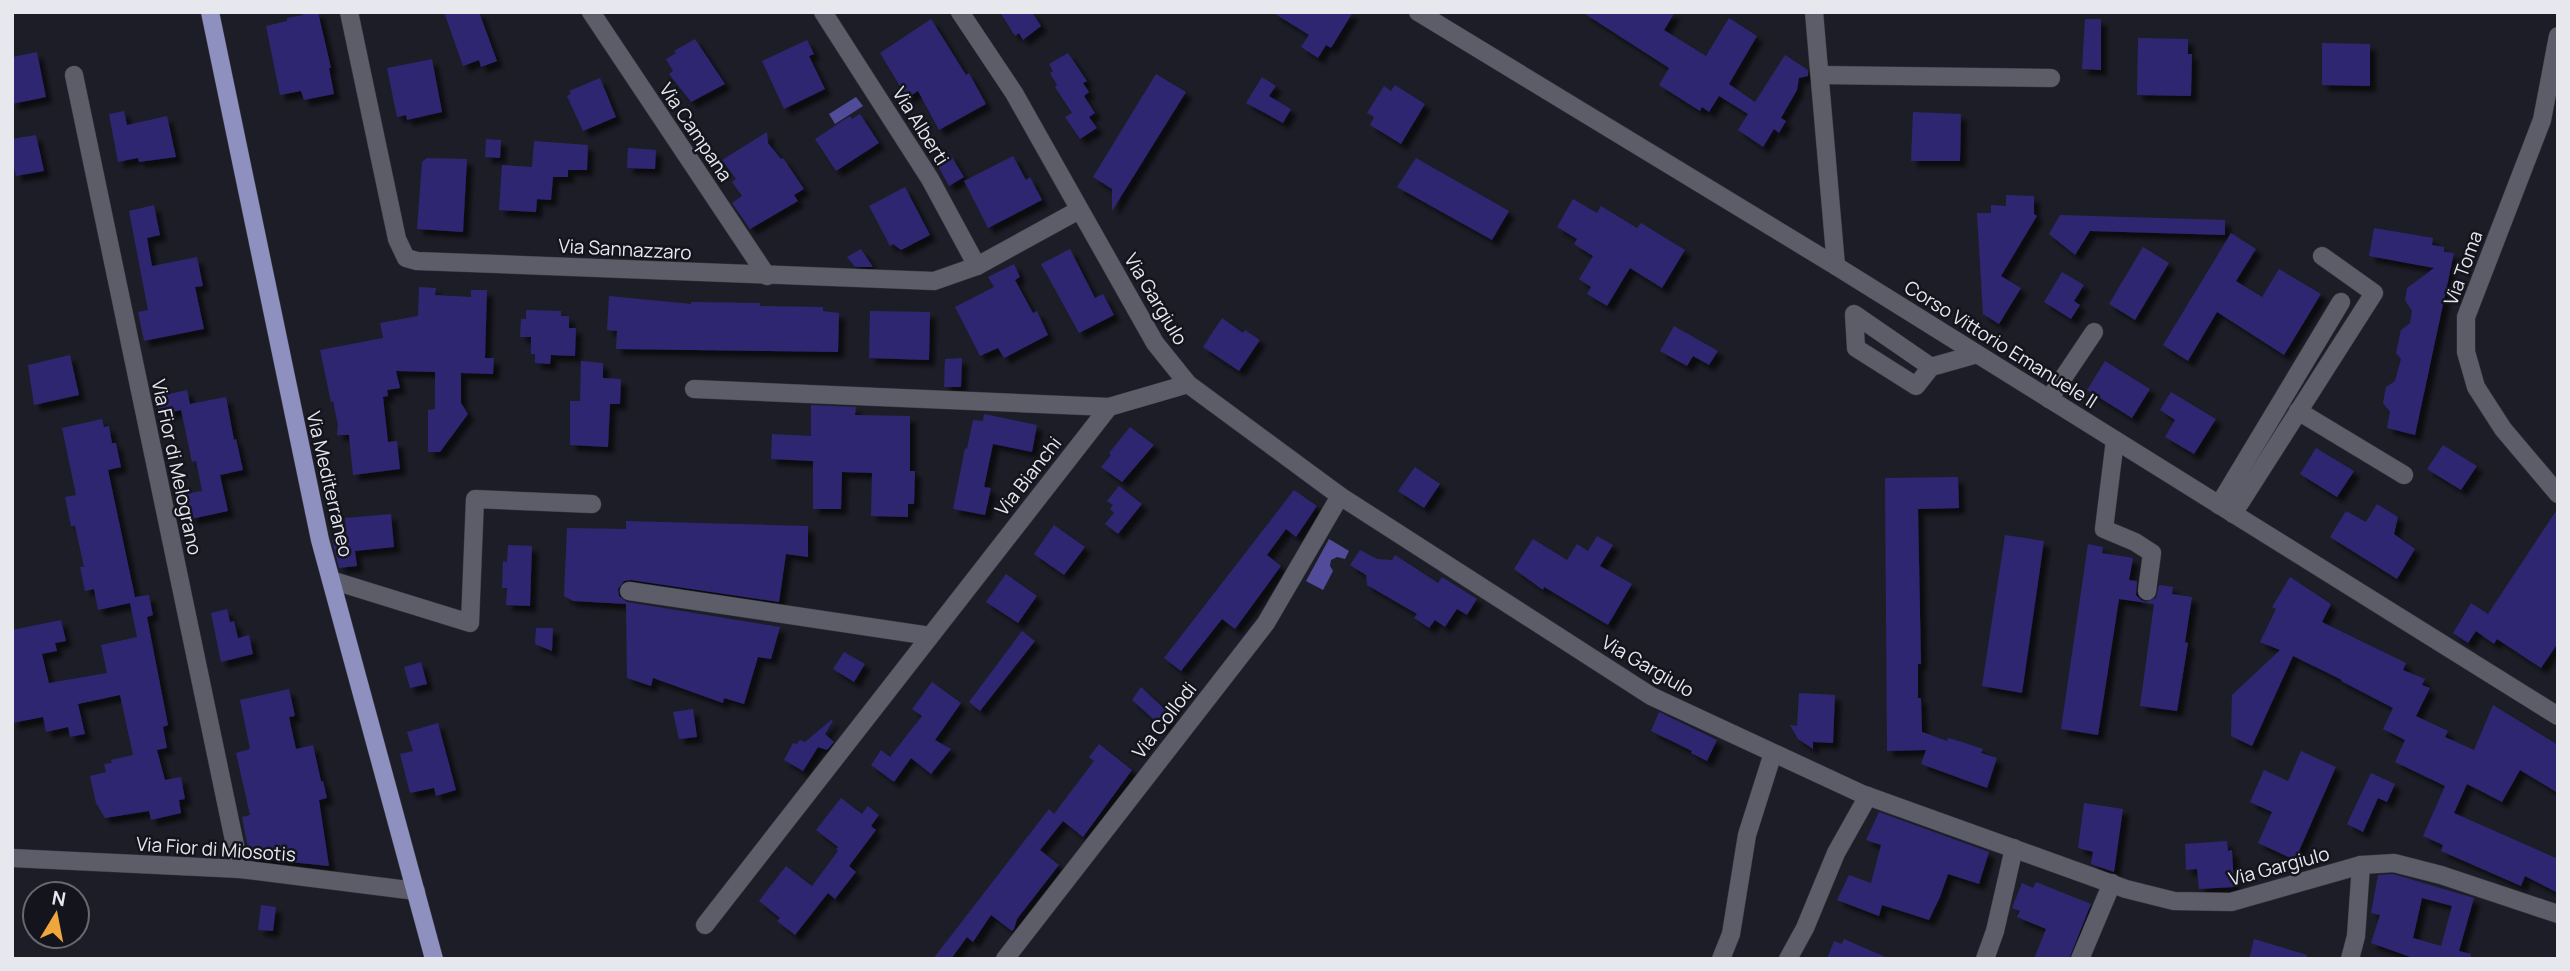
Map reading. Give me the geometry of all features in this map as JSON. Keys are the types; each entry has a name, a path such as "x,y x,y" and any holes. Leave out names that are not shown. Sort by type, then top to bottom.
{"main road":[{"name":"Via Mediterraneo","path":"210,12 309,488 331,580 434,959"}],"street":[{"name":"Via Sannazzaro","path":"349,12 399,247 406,258 417,261 934,281 977,266 1079,210"},
{"name":"Via Campana","path":"591,12 767,276"},
{"name":"Via Alberti","path":"823,12 930,179 977,266"},
{"name":"Via Gargiulo","path":"960,12 1014,93 1155,343 1188,384 1340,496 1651,696 1868,796 2112,883 2175,901 2231,902 2361,865 2395,863 2441,875 2558,914"},
{"name":"Corso Vittorio Emanuele II","path":"1418,12 1836,266 2558,716"},
{"path":"1814,12 1836,266"},
{"name":"Via Toma","path":"2558,36 2542,120 2466,317 2466,352 2476,387 2503,429 2558,494"},
{"name":"Via Fior di Melograno","path":"74,75 240,869"},
{"path":"1821,75 2051,78"},
{"path":"2226,509 2298,411 2374,293 2322,256"},
{"path":"2226,509 2341,302"},
{"path":"1931,367 1854,314 1856,348 1916,386 1931,367 1978,354"},
{"path":"2049,399 2094,332"},
{"path":"694,389 1109,407 1188,384"},
{"name":"Via Bianchi","path":"705,925 1109,407"},
{"path":"2298,411 2404,475"},
{"path":"2115,440 2104,529 2135,542 2152,553 2147,592"},
{"name":"Via Collodi","path":"1005,959 1266,623 1340,496"},
{"path":"331,580 470,623 475,499 592,504"},
{"path":"629,591 930,636"},
{"path":"1721,959 1731,934 1747,835 1773,753"},
{"path":"1788,959 1805,928 1836,853 1868,796"},
{"path":"1985,959 1995,930 2014,848"},
{"name":"Via Fior di Miosotis","path":"12,858 240,869 416,891"},
{"path":"2350,959 2356,936 2361,865"},
{"path":"2080,959 2112,883"}],"shaded area":[{"path":"856,97 863,106 835,124 829,114"},
{"path":"1329,539 1349,551 1345,559 1337,557 1331,560 1333,571 1323,590 1306,581"}],"building":[{"path":"302,12 318,12 334,94 304,100 301,91 280,95 266,26 303,15"},
{"path":"444,12 479,12 497,61 481,67 479,60 463,66"},
{"path":"1000,12 1032,12 1041,26 1023,40 1019,33 1015,36"},
{"path":"1272,12 1353,12 1331,48 1326,45 1318,58 1301,47 1309,35"},
{"path":"1582,12 1675,12 1664,30 1706,56 1729,18 1757,36 1729,84 1755,102 1785,55 1808,70 1808,76 1799,78 1797,90 1781,118 1786,121 1779,133 1774,129 1763,147 1738,130 1748,114 1719,96 1709,112 1702,107 1700,111 1659,85 1669,68"},
{"path":"931,19 966,75 969,73 986,104 939,130 918,91 907,98 880,53"},
{"path":"2085,19 2101,19 2101,70 2082,69"},
{"path":"2138,38 2188,39 2188,54 2192,54 2191,96 2137,95"},
{"path":"695,39 725,84 691,102 669,74 673,71 666,59"},
{"path":"807,40 814,54 809,56 825,89 784,109 762,61"},
{"path":"2322,43 2370,44 2370,86 2322,85"},
{"path":"37,52 46,97 12,104 12,57"},
{"path":"1068,53 1087,81 1083,83 1089,92 1084,96 1095,113 1089,117 1097,128 1080,139 1065,117 1072,113 1055,87 1057,85 1050,73 1053,71 1049,64"},
{"path":"432,59 442,112 407,120 406,115 397,117 387,68"},
{"path":"1156,74 1186,92 1112,211 1112,189 1093,177"},
{"path":"1262,77 1276,86 1269,96 1291,109 1283,123 1246,103"},
{"path":"600,78 616,117 583,131 567,96 571,94 569,91"},
{"path":"1395,85 1425,104 1401,144 1370,125 1374,117 1367,113 1384,86 1391,91"},
{"path":"124,111 127,125 167,116 176,157 139,162 138,158 118,162 109,114"},
{"path":"1913,112 1961,114 1960,161 1911,161"},
{"path":"860,114 879,143 836,171 815,139 850,116 852,119"},
{"path":"767,132 768,143 781,159 783,158 804,189 794,195 798,201 750,229 732,203 742,196 732,182 736,179 722,160"},
{"path":"36,135 44,171 16,176 12,139"},
{"path":"486,139 501,140 500,158 485,157"},
{"path":"534,141 588,145 587,170 568,170 568,177 553,177 551,200 537,199 536,212 499,210 502,165 532,167"},
{"path":"628,148 656,150 655,169 627,168"},
{"path":"950,154 964,177 949,186 937,164"},
{"path":"1013,156 1026,180 1030,177 1042,200 988,228 964,181"},
{"path":"427,158 467,159 463,232 417,229 422,162"},
{"path":"1416,158 1509,211 1492,240 1397,187"},
{"path":"905,187 930,235 901,250 893,244 890,246 869,206"},
{"path":"2006,195 2034,196 2034,214 2037,216 2001,276 2021,288 1999,324 1983,314 1977,213 1991,213 1991,205 2006,206"},
{"path":"1573,199 1597,213 1601,206 1637,228 1641,223 1685,250 1662,288 1630,268 1607,306 1587,294 1591,287 1579,279 1593,256 1574,244 1577,239 1557,227"},
{"path":"154,205 160,235 147,238 152,266 197,257 203,286 195,287 204,329 144,341 138,312 148,310 129,211"},
{"path":"2060,215 2225,220 2225,235 2090,231 2075,255 2049,234"},
{"path":"2374,228 2433,238 2432,245 2444,247 2444,252 2454,253 2415,435 2387,428 2390,412 2383,403 2386,387 2395,381 2401,359 2396,353 2401,330 2410,323 2412,311 2405,300 2407,288 2434,268 2369,256"},
{"path":"2231,233 2256,249 2236,281 2262,297 2279,269 2321,294 2284,355 2217,312 2188,361 2163,345"},
{"path":"2143,247 2169,263 2135,320 2109,304"},
{"path":"861,249 873,267 855,267 847,257"},
{"path":"1070,249 1095,298 1103,294 1114,315 1079,333 1041,264"},
{"path":"1014,264 1020,277 1015,280 1033,313 1037,311 1048,335 1004,358 998,348 980,356 955,307 994,287 988,277"},
{"path":"2062,272 2084,285 2074,301 2080,305 2071,319 2044,302"},
{"path":"419,287 436,288 435,295 471,297 471,290 487,290 485,358 494,358 493,374 461,373 461,403 468,414 440,452 428,452 428,410 435,409 435,372 396,371 400,388 387,390 388,396 383,397 388,442 397,441 400,469 353,475 349,435 337,435 338,425 320,350 383,338 380,323 418,316"},
{"path":"609,296 691,304 760,303 760,306 823,307 823,311 839,313 838,352 616,349 617,331 607,330"},
{"path":"526,310 561,311 561,316 569,316 569,328 576,328 575,356 551,355 550,364 535,363 535,354 531,354 531,337 520,337 521,319 526,319"},
{"path":"870,311 930,312 929,360 869,358"},
{"path":"1222,318 1243,333 1245,330 1260,340 1239,371 1203,347"},
{"path":"1674,326 1718,351 1709,365 1693,356 1687,366 1660,351"},
{"path":"70,355 79,395 34,405 28,365"},
{"path":"962,358 961,387 944,387 945,359"},
{"path":"581,361 603,363 603,378 621,379 620,404 610,404 608,447 570,445 570,401 580,401"},
{"path":"2105,361 2150,389 2132,418 2087,390"},
{"path":"187,390 190,404 226,397 243,470 220,475 228,511 191,519 186,494 202,491 196,461 192,462 181,410 159,415 156,397"},
{"path":"2171,392 2216,419 2194,454 2165,437 2175,420 2160,410"},
{"path":"811,405 856,407 855,415 910,416 910,471 915,471 914,504 908,504 908,517 871,516 872,473 842,472 841,509 813,509 813,461 771,459 772,434 811,436"},
{"path":"984,414 1037,425 1032,452 993,444 984,487 991,488 985,515 953,509 973,420 983,421"},
{"path":"102,419 104,427 109,426 112,443 116,443 121,467 108,470 135,597 149,595 153,615 147,617 168,725 163,727 167,748 157,750 165,780 181,777 185,799 179,800 181,813 151,820 149,811 105,818 96,803 90,776 106,772 104,764 112,763 111,760 133,755 120,695 78,704 85,734 70,737 68,727 46,732 43,717 12,723 12,630 61,620 66,641 55,643 57,651 42,654 49,683 107,673 101,645 137,637 130,603 98,610 94,589 85,591 80,567 84,567 65,497 76,495 62,428"},
{"path":"1130,427 1154,445 1122,482 1101,467"},
{"path":"2443,445 2477,466 2461,490 2427,469"},
{"path":"2316,448 2354,471 2337,497 2300,474"},
{"path":"1415,467 1440,484 1424,508 1398,491"},
{"path":"1958,477 1959,508 1918,509 1921,664 1918,664 1918,698 1921,698 1922,732 1983,749 1981,753 1997,758 1987,788 1921,764 1926,750 1887,751 1885,478"},
{"path":"1119,486 1142,504 1118,534 1105,524 1114,513 1110,509 1113,505 1107,501"},
{"path":"1294,490 1317,506 1296,537 1286,529 1267,555 1281,566 1235,629 1222,619 1181,671 1164,658"},
{"path":"2377,504 2398,517 2394,534 2415,549 2397,579 2330,537 2346,511 2366,522"},
{"path":"2558,508 2558,643 2541,668 2497,639 2494,644 2476,631 2468,643 2453,633 2471,603 2488,614"},
{"path":"391,514 394,547 355,551 357,566 339,568 332,540 347,538 345,518"},
{"path":"626,521 808,526 808,557 786,554 779,602 631,580 624,581 618,589 619,596 627,602 780,627 771,659 758,657 744,704 724,698 723,703 653,678 651,686 627,678 626,604 573,601 564,596 567,528 626,529"},
{"path":"1054,525 1085,547 1064,575 1034,554"},
{"path":"2005,535 2044,541 2022,693 1982,686"},
{"path":"1597,536 1613,545 1600,566 1632,584 1608,625 1544,587 1543,590 1514,569 1533,539 1567,560 1577,544 1588,551"},
{"path":"2088,544 2103,547 2102,553 2133,558 2129,580 2137,581 2136,595 2141,600 2146,602 2156,598 2159,585 2173,587 2172,594 2192,597 2177,711 2140,706 2154,604 2119,599 2098,735 2061,729"},
{"path":"508,545 532,546 530,606 506,605 507,588 502,588 503,561 507,562"},
{"path":"1360,550 1377,559 1392,560 1395,555 1438,583 1442,577 1477,599 1467,615 1457,609 1445,627 1435,620 1429,628 1414,618 1417,614 1367,585 1366,575 1350,565"},
{"path":"1006,574 1037,596 1018,623 986,602"},
{"path":"2290,577 2331,604 2322,622 2406,663 2403,670 2425,679 2422,685 2430,688 2416,716 2448,731 2445,737 2474,750 2493,705 2558,745 2558,793 2520,770 2502,802 2467,784 2454,813 2558,859 2558,893 2525,876 2521,886 2441,851 2443,845 2423,836 2445,786 2395,762 2405,740 2383,729 2393,708 2293,656 2252,746 2231,736 2232,695 2280,650 2260,642 2276,609 2272,607"},
{"path":"227,609 230,622 234,621 238,638 249,635 253,654 221,662 211,613"},
{"path":"536,628 553,628 552,651 535,644"},
{"path":"1022,631 1035,641 980,711 969,702"},
{"path":"844,652 865,664 854,682 833,669"},
{"path":"421,662 427,684 410,688 404,667"},
{"path":"932,682 961,703 935,740 951,749 931,774 911,758 894,782 871,765 881,750 890,757 922,716 912,709"},
{"path":"1141,687 1171,715 1162,727 1132,700"},
{"path":"289,689 295,716 289,717 296,749 313,745 327,798 319,800 329,866 250,858 242,817 250,815 236,753 250,749 240,700"},
{"path":"1799,693 1835,695 1833,743 1813,742 1813,749 1798,739 1790,725 1797,726"},
{"path":"693,709 697,737 679,739 673,712"},
{"path":"1659,712 1717,740 1707,761 1651,731"},
{"path":"833,721 825,734 834,742 827,750 818,747 803,771 784,760 793,743 797,744 800,740 805,742"},
{"path":"438,723 456,790 436,796 434,788 410,793 400,754 413,751 407,732"},
{"path":"1099,744 1132,770 1083,837 1063,821 1040,850 1059,865 1017,919 1014,929 1012,931 991,915 973,942 967,937 951,959 933,959 1049,809 1054,814 1094,761 1089,757"},
{"path":"2301,751 2336,767 2295,860 2258,843 2272,812 2250,802 2264,770 2288,781"},
{"path":"2371,773 2395,784 2387,802 2378,798 2363,832 2347,824"},
{"path":"841,798 862,814 868,806 879,815 871,826 876,830 849,866 856,872 835,899 828,893 795,935 777,921 780,918 759,901 786,866 812,886 838,851 838,847 816,830"},
{"path":"2084,803 2123,809 2114,872 2091,864 2093,852 2078,848"},
{"path":"1879,812 1989,852 1979,884 1948,874 1929,920 1882,905 1879,916 1837,900 1849,875 1871,883 1881,845 1866,840"},
{"path":"2227,841 2228,851 2232,850 2234,887 2199,889 2197,869 2186,870 2185,844"},
{"path":"2393,874 2474,898 2459,951 2471,954 2471,959 2416,959 2371,943 2380,915 2371,913 2378,875","holes":["2422,898 2452,906 2441,946 2413,938"]},
{"path":"2036,882 2091,904 2069,959 2034,959 2046,929 2017,917 2020,911 2012,908 2022,883 2033,888"},
{"path":"261,905 276,907 273,931 258,930"},
{"path":"1844,939 1890,959 1827,959 1834,941 1842,944"},
{"path":"2254,939 2307,955 2307,959 2249,959"}]}
